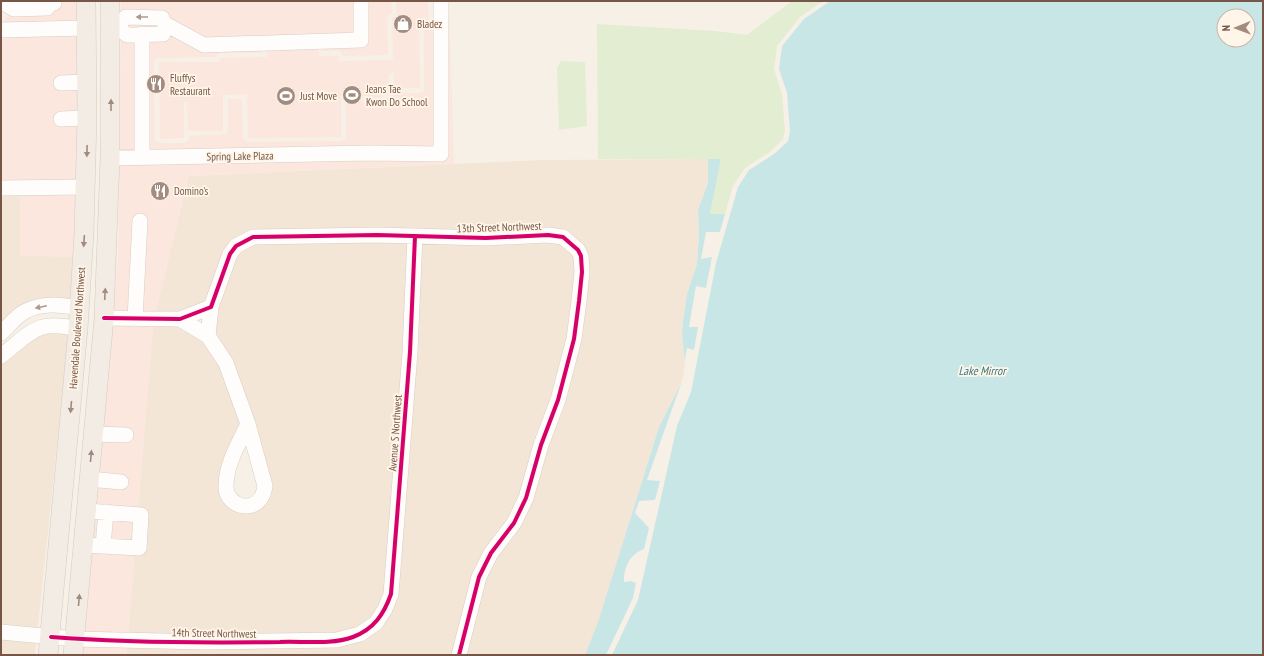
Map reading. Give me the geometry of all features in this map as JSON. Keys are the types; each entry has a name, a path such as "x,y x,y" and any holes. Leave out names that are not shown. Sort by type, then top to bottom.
{"main road":[{"name":"Havendale Boulevard Northwest","path":"49,646 82,270 86,187 86,1"},
{"path":"74,647 104,318 113,26 110,1"},
{"path":"86,28 113,26"},
{"path":"82,270 95,310 104,318"},
{"path":"79,308 88,320 91,329 98,388"}],"street":[{"path":"166,27 169,26 204,45 361,40 361,1"},
{"name":"Spring Lake Plaza","path":"110,158 369,153 441,154 441,1"},
{"path":"5,3 14,9 47,8 51,2"},
{"path":"126,17 162,18 166,27 162,34 127,34 113,26 126,17"},
{"path":"1,30 86,28"},
{"path":"142,34 142,157"},
{"path":"61,83 86,82"},
{"path":"61,119 87,118"},
{"path":"1,188 86,187"},
{"path":"135,318 140,221"},
{"name":"13th Street Northwest","path":"208,336 210,307 230,254 236,246 253,237 415,236 486,238 554,236 563,237 576,247 582,264 574,339 558,400 541,445 526,498 514,523 491,553 479,577 459,655"},
{"name":"Avenue S Northwest","path":"374,625 385,609 392,594 411,345 415,236"},
{"path":"1,333 24,312 41,306 58,304 79,308"},
{"path":"104,318 180,319 210,307"},
{"path":"180,319 208,336 226,363 248,424 265,486 264,495 255,504 238,505 232,500 226,487 229,467 248,424"},
{"path":"1,356 20,339 43,325 64,326 78,329"},
{"path":"93,434 126,435"},
{"path":"90,479 121,482"},
{"path":"84,545 139,548 141,515 87,511"},
{"path":"103,546 106,512"},
{"name":"14th Street Northwest","path":"1,632 49,646 74,647 205,642 337,640 360,634 374,625"}],"shaded area":[{"path":"21,1 77,1 78,23 1,25"},
{"path":"121,1 391,2 392,13 387,17 388,55 344,56 340,51 323,51 323,48 262,49 262,53 220,53 215,57 157,58 154,63 155,140 160,143 185,143 189,140 189,136 226,134 228,131 228,99 242,99 243,138 247,142 343,141 346,137 346,100 363,100 365,108 381,108 386,105 386,98 392,97 394,93 420,93 424,91 424,30 432,29 433,27 433,1 449,1 454,164 189,176 155,314 113,313 118,258"},
{"path":"396,1 428,1 429,26 419,26 420,88 394,88 394,73 389,73 389,94 381,94 381,104 368,104 368,96 341,96 341,137 248,138 247,94 223,95 223,131 188,131 187,102 184,102 184,138 160,139 159,62 220,62 220,58 267,57 267,49 318,48 319,56 339,56 339,61 393,60 392,17 397,17"},
{"path":"78,33 77,182 13,183 1,180 1,36"},
{"path":"708,159 708,183 698,210 699,234 697,264 687,294 683,321 682,335 685,360 683,378 659,427 598,622 585,655 465,655 482,586 561,406 581,244 486,233 252,232 206,301 181,313 155,314 189,176 543,160"},
{"path":"77,192 76,257 20,256 20,193"},
{"path":"1,193 20,193 76,257 72,301 1,326"},
{"path":"409,241 408,303 386,593 380,607 371,619 364,625 350,632 336,635 205,637 128,635 153,324 179,325 204,340 221,365 241,424 224,465 220,489 227,503 234,509 247,511 257,509 264,504 269,496 271,485 253,424 255,421 252,420 232,361 214,334 216,308 236,256 240,250 255,242"},
{"path":"421,242 561,242 573,252 576,265 568,338 552,398 521,497 452,655 127,655 127,645 243,648 381,625"},
{"path":"112,323 153,324 128,635 85,634"},
{"path":"45,330 69,332 35,655 1,655 1,363"},
{"path":"84,644 127,645 127,655 83,655"}],"green space":[{"path":"792,1 823,1 800,17 777,46 774,69 782,94 785,131 783,139 771,151 745,168 733,186 725,214 710,214 721,159 598,159 597,24 715,31 747,35"},
{"path":"561,61 585,62 587,126 559,130 557,68"}],"water":[{"name":"Lake Mirror","path":"830,1 1263,1 1263,655 612,655 638,600 677,426 691,392 716,263 738,187 749,170 774,154 788,141 790,131 787,93 779,69 782,46 804,19"},
{"path":"708,159 721,159 710,214 725,214 720,232 706,232 701,259 712,257 706,288 696,286 689,327 698,327 694,350 687,348 685,360 682,335 683,321 687,294 697,264 699,234 698,210 708,183"},
{"path":"682,381 647,480 660,481 655,500 639,501 635,513 649,528 644,549 631,558 625,571 624,582 631,581 636,583 633,598 606,655 585,655 598,622 659,427"}],"cycle path":[{"path":"104,318 180,319 211,307 230,254 236,246 253,237 377,235 486,238 548,235 563,237 578,250 581,256 582,272 574,339 558,400 541,445 526,498 514,523 491,553 479,577 459,655"},
{"path":"51,637 166,642 326,642 336,641 360,634 367,630 377,620 385,608 391,594 410,352 415,236"}],"place":[{"name":"Bladez","path":"403,24"},
{"name":"Fluffys Restaurant","path":"156,84"},
{"name":"Jeans Tae Kwon Do School","path":"352,95"},
{"name":"Just Move","path":"286,96"},
{"name":"Domino's","path":"160,191"}]}
